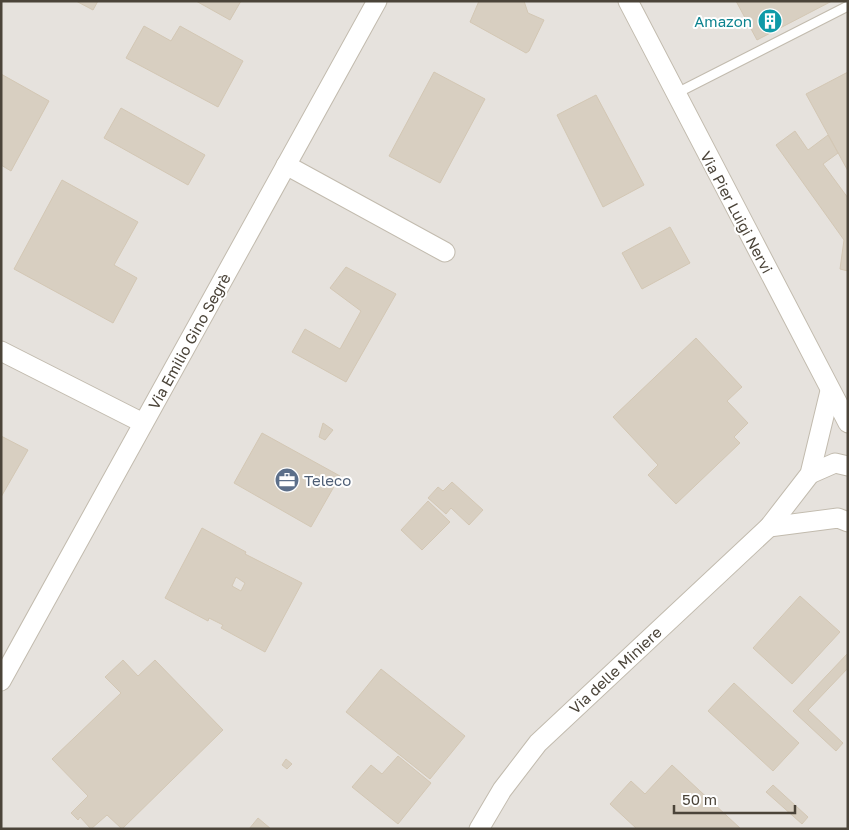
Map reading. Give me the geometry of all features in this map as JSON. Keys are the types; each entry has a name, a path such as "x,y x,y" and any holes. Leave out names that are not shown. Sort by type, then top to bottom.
{"street":[{"name":"Via Emilio Gino Segrè","path":"1,681 377,1"},
{"name":"Via Pier Luigi Nervi","path":"628,1 830,392 848,423"},
{"path":"286,165 444,252"},
{"path":"1,351 143,423"},
{"name":"Via delle Miniere","path":"479,829 502,790 538,743 769,527 810,474 830,392"},
{"name":"Via delle Miniere","path":"810,474 835,463 848,466"},
{"path":"769,527 844,517"}],"lane":[{"path":"675,94 848,6"}],"shaded area":[{"path":"1,1 848,1 848,829 1,829"}],"building":[{"path":"76,1 98,1 93,10"},
{"path":"196,1 241,1 230,20"},
{"path":"479,1 524,1 528,13 544,20 529,51 526,53 470,22"},
{"name":"Amazon","path":"736,1 832,1 757,40"},
{"path":"144,26 171,41 180,26 243,61 218,107 126,58"},
{"path":"434,72 485,99 440,183 389,156"},
{"path":"848,72 848,171 806,94"},
{"path":"1,74 49,101 11,171 1,165"},
{"path":"596,95 644,185 603,207 557,115"},
{"path":"121,108 205,155 188,185 104,138"},
{"path":"795,131 808,150 828,135 838,153 823,164 848,198 848,271 840,269 844,240 776,145"},
{"path":"62,180 138,222 114,265 137,278 113,323 14,269"},
{"path":"670,227 690,263 642,289 622,253"},
{"path":"346,267 396,294 346,382 292,352 305,329 340,349 361,311 330,288"},
{"path":"696,338 742,387 727,401 748,423 734,437 740,443 676,504 648,475 658,465 613,417"},
{"path":"323,423 333,430 325,440 319,437"},
{"name":"Teleco","path":"262,433 340,476 311,527 234,483"},
{"path":"1,436 28,450 1,497"},
{"path":"452,482 483,510 469,525 451,508 446,514 428,498 438,487 443,491"},
{"path":"428,501 450,522 422,550 401,530"},
{"path":"202,528 246,552 245,554 302,583 265,652 221,628 223,625 209,618 208,621 165,598","holes":["236,577 245,583 241,591 232,586"]},
{"path":"800,596 840,632 792,684 753,648"},
{"path":"848,653 848,668 808,710 843,743 836,751 793,711"},
{"path":"123,660 138,676 155,660 223,730 122,829 107,815 91,829 80,817 78,820 71,813 88,796 52,759 121,693 105,677"},
{"path":"381,669 465,736 430,779 346,712"},
{"path":"734,683 799,743 773,771 708,711"},
{"path":"398,756 431,783 398,824 352,787 371,765 382,774"},
{"path":"286,759 292,764 287,769 282,765"},
{"path":"672,765 741,829 637,829 610,804 631,781 645,794"},
{"path":"773,785 808,817 802,824 766,792"},
{"path":"258,818 271,829 249,829"}],"place":[{"name":"Amazon","path":"770,21"},
{"name":"Teleco","path":"287,480"}]}
